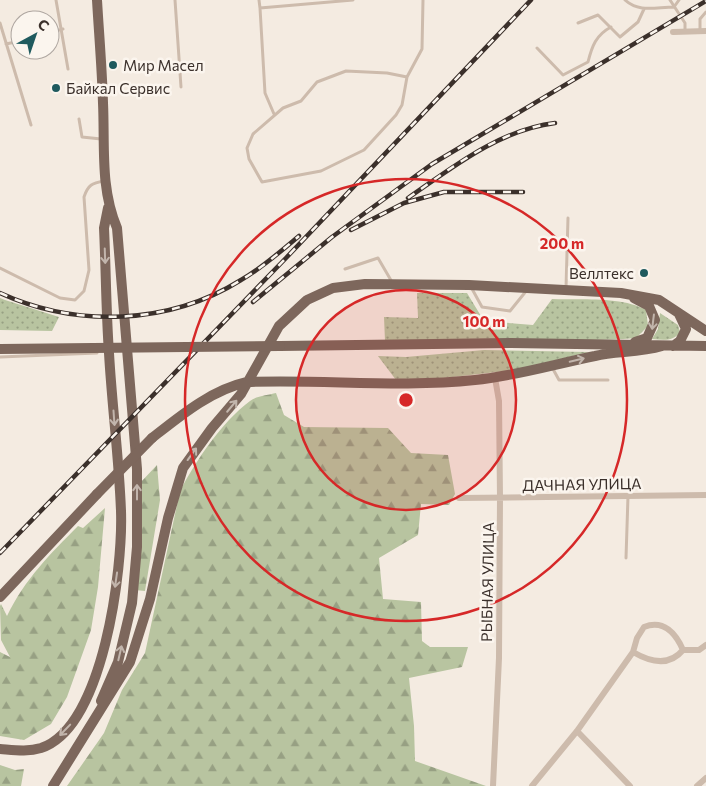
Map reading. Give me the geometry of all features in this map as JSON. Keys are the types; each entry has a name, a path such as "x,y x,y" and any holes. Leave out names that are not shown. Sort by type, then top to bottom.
{"main road":[{"path":"0,747 14,750 30,750 46,746 62,734 71,724 90,689 107,634 117,575 121,512 108,352 104,228 108,208 105,181 97,0"},
{"path":"88,730 118,662 132,603 137,547 137,469 117,228 108,208"},
{"path":"53,786 121,678 138,640 150,599 171,503 183,468 212,428 241,394 279,326 307,300 333,288 393,284 530,287 621,293 660,300 706,331"},
{"path":"617,344 647,338 656,320 649,306 621,293"},
{"path":"673,346 680,341 686,329 677,310"},
{"path":"0,349 511,343 706,346"},
{"path":"0,597 152,438 200,403 232,387 247,382 396,384 495,378 611,353 643,352 662,346"}],"street":[{"path":"673,32 703,32"},
{"name":"РЫБНАЯ УЛИЦА","path":"493,786 498,658 500,498 499,401 495,378"},
{"name":"ДАЧНАЯ УЛИЦА","path":"459,498 706,495"},
{"path":"532,786 577,731 633,652 640,631 651,624 666,627 679,642 683,650"},
{"path":"683,650 699,650 706,645"},
{"path":"633,652 643,659 662,662 678,657 683,650"},
{"path":"577,731 630,786"},
{"path":"697,786 706,778"}],"lane":[{"path":"56,0 68,69"},
{"path":"175,0 181,88"},
{"path":"259,0 265,93 274,114"},
{"path":"260,8 353,0"},
{"path":"407,77 387,73 346,71 317,82 301,101 274,114 253,134 247,148 249,159 262,182 321,171 364,150 396,115 402,105 407,77 422,49 423,0"},
{"path":"625,0 632,6 644,9 674,7"},
{"path":"670,0 685,24 685,32"},
{"path":"674,7 679,0"},
{"path":"578,23 598,15 620,37 638,22 644,9"},
{"path":"703,32 700,19 706,12"},
{"path":"0,23 31,125"},
{"path":"537,48 563,75 588,62 591,48 600,33 611,28"},
{"path":"6,44 10,43"},
{"path":"79,119 82,137 104,139"},
{"path":"0,268 60,298 74,300 84,291 89,270 84,197 87,187 94,182 105,181"},
{"path":"566,289 568,218"},
{"path":"345,269 378,258 393,284"},
{"path":"469,285 482,307 510,311 530,287"},
{"path":"0,357 108,352"},
{"path":"553,365 554,372 559,380 608,380"},
{"path":"626,558 628,496"}],"green space":[{"path":"417,293 467,293 484,321 533,325 552,299 613,301 646,310 648,326 636,338 623,339 494,343 385,341 384,317 418,318"},
{"path":"0,298 59,317 52,331 0,330"},
{"path":"660,313 678,325 680,332 668,340 652,339 658,329"},
{"path":"484,350 589,352 515,370 444,378 396,380 378,356 406,357"},
{"path":"276,393 284,415 304,427 388,428 411,453 448,455 455,494 449,505 421,504 418,535 379,558 383,599 421,602 422,641 430,647 468,647 462,667 409,678 414,726 415,761 486,786 67,786 104,733 122,690 145,653 180,491 202,454 229,420 253,399"},
{"path":"157,465 160,500 145,591 135,590 140,483"},
{"path":"105,508 98,587 91,630 67,697 51,724 24,740 0,736 0,652 10,657 1,640 0,606 1,604 7,616 22,590 48,557 78,526 83,528"},
{"path":"0,765 15,770 24,769 21,786 0,786"}],"railway":[{"path":"0,553 286,258 531,0"},
{"path":"253,302 332,237 432,164 706,1"},
{"path":"408,198 460,162 496,142 515,133 555,123"},
{"path":"351,230 404,203 444,192 523,192"},
{"path":"0,293 60,312 91,316 153,313 184,306 213,295 241,280 271,260 299,236"}],"place":[{"name":"Мир Масел","path":"113,65"},
{"name":"Байкал Сервис","path":"56,88"},
{"name":"Веллтекс","path":"644,273"}]}
